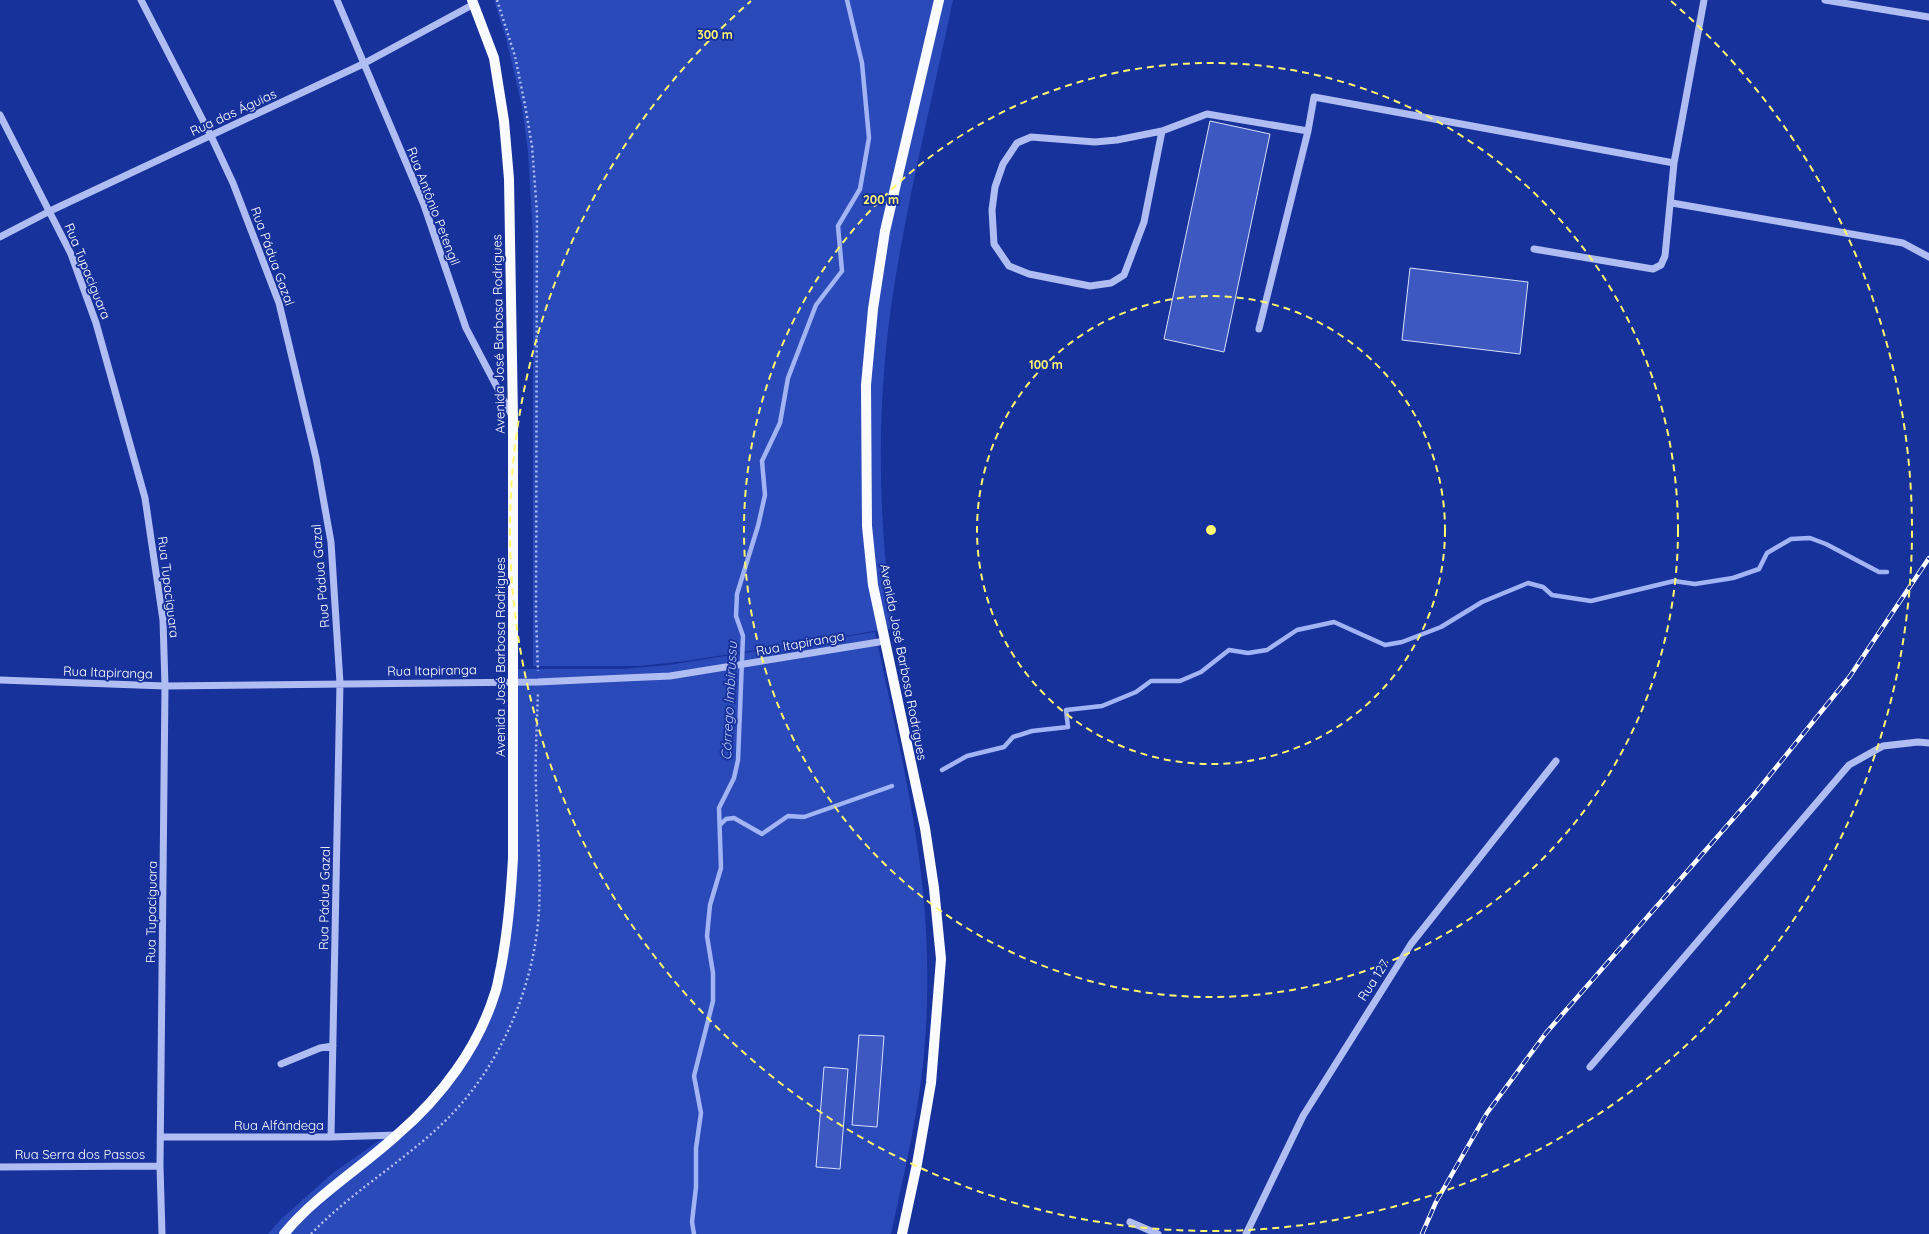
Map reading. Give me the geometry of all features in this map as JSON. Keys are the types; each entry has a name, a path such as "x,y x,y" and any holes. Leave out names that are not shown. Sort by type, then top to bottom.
{"main road":[{"name":"Avenida José Barbosa Rodrigues","path":"902,1234 917,1164 931,1083 940,960 934,888 924,828 873,585 867,526 867,377 873,309 885,231 939,0"},
{"name":"Avenida José Barbosa Rodrigues","path":"284,1234 292,1224 346,1175 398,1135 427,1106 460,1065 480,1032 495,993 511,905 513,418 509,179 504,121 494,58 473,2"}],"street":[{"name":"Rua Pádua Gazal","path":"141,0 211,136 233,183 279,303 316,458 332,542 340,683 331,1137"},
{"name":"Rua Antônio Petengil","path":"337,0 424,206 466,328 513,418"},
{"path":"1534,249 1653,269 1661,265 1665,256 1672,203 1674,163 1704,0"},
{"path":"1825,0 1929,17"},
{"name":"Rua das Águias","path":"0,237 50,211 363,64 473,2"},
{"path":"1259,329 1308,131 1314,97 1674,163"},
{"path":"1162,131 1144,222 1124,275 1111,283 1090,286 1029,274 1009,266 994,244 992,210 995,187 1003,164 1017,143 1031,137 1102,141 1117,140 1162,131 1208,114 1308,131"},
{"name":"Rua Tupaciguara","path":"0,116 50,211 70,254 96,323 145,498 163,620 165,686 160,1166 162,1234"},
{"path":"1672,203 1903,243 1929,257"},
{"name":"Rua Itapiranga","path":"0,680 165,686 538,682 670,676 884,641"},
{"path":"1590,1067 1849,765 1883,746 1918,742 1929,743"},
{"name":"Rua 127","path":"1246,1234 1303,1116 1411,944 1556,761"},
{"path":"281,1064 320,1048 333,1046"},
{"name":"Rua Alfândega","path":"161,1137 331,1137 398,1135"},
{"name":"Rua Serra dos Passos","path":"0,1167 160,1166"},
{"path":"1130,1222 1158,1234"}],"shaded area":[{"path":"494,0 953,0 920,150 898,262 892,300 883,382 881,423 882,505 884,547 893,628 686,661 639,666 533,666 533,235 528,152 522,106 506,38"},
{"path":"875,632 914,826 923,891 927,962 926,1034 921,1081 891,1234 268,1234 281,1219 333,1173 400,1126 425,1105 478,1032 505,956 515,669 622,669 669,665"}],"building":[{"path":"1210,121 1270,134 1224,352 1164,339"},
{"path":"1410,268 1528,282 1520,354 1402,340"},
{"path":"859,1035 884,1036 877,1127 852,1125"},
{"path":"824,1067 848,1069 840,1169 816,1167"}],"waterway":[{"name":"Córrego Imbirussu","path":"694,1234 692,1222 696,1187 696,1148 701,1113 694,1076 713,1001 713,973 707,936 710,905 721,868 719,808 734,778 738,760 743,636 736,616 737,594 758,526 765,495 762,461 780,423 788,378 816,305 842,271 838,226 860,189 869,138 862,63 847,0"},
{"path":"942,770 967,756 1004,747 1013,737 1032,731 1068,727 1066,710 1102,706 1136,692 1151,681 1180,681 1201,672 1229,650 1248,653 1267,650 1297,630 1334,622 1385,645 1402,642 1441,627 1482,602 1528,583 1543,587 1552,595 1591,601 1674,581 1695,584 1733,578 1759,569 1767,553 1791,539 1810,538 1826,544 1879,572 1887,572"},
{"path":"720,825 726,819 734,818 762,834 788,816 804,817 892,786"}],"railway":[{"path":"1422,1234 1436,1202 1487,1113 1546,1033 1753,796 1850,676 1929,558"}]}
